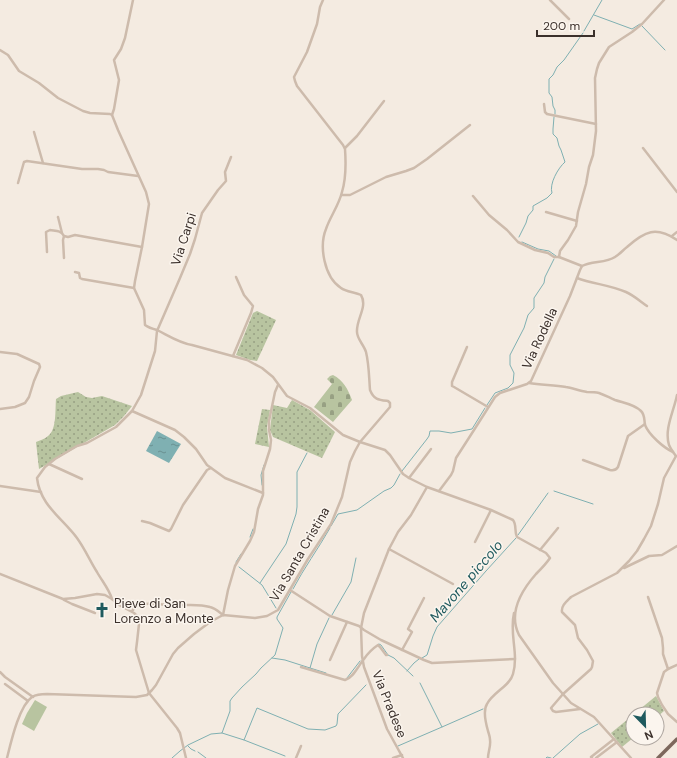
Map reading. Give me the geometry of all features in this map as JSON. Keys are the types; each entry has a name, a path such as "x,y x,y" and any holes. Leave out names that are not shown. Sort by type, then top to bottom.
{"main road":[{"path":"658,758 677,739"}],"street":[{"path":"133,0 125,38 121,49 114,60 119,80 112,115 146,192 149,204 134,288 144,310 145,326 184,344 247,360 262,368 273,377 287,396 310,408 343,435 385,450 403,474 427,488 491,510 513,520 515,523 515,534 517,537 549,555 550,559 527,585 517,604 512,618 515,649 513,673 510,681 499,690 486,705 486,719 491,739 488,758"},
{"path":"322,0 317,24 307,52 294,77 297,86 344,148 357,136 384,101"},
{"path":"550,0 569,19"},
{"path":"559,257 560,251 575,230 578,212 593,155 596,138 595,91 599,63 609,47 642,24 664,0"},
{"path":"0,50 8,55 19,71 39,83 58,98 83,111 112,115"},
{"path":"544,104 545,114 596,124"},
{"path":"341,195 350,195 386,177 414,168 470,125"},
{"path":"34,132 43,163"},
{"name":"Via Santa Cristina","path":"132,611 138,605 146,604 169,606 190,605 212,607 223,615 255,618 267,616 278,610 308,559 331,524 342,497 350,462 355,451 360,442 390,407 390,403 388,401 375,398 370,390 367,357 357,332 364,304 363,298 361,295 342,289 337,285 328,272 325,264 323,248 325,230 341,195 344,181 344,148"},
{"path":"643,148 677,192"},
{"name":"Via Carpi","path":"41,492 37,478 45,467 54,459 77,446 87,443 116,427 132,411 141,395 154,351 157,331 190,254 202,213 226,181 225,172 231,158"},
{"path":"18,183 24,162 27,161 82,169 104,170 108,172 138,176"},
{"path":"473,196 489,215 508,230 518,242 535,250 548,253 554,257 559,257 582,266 614,257 636,239 650,232 659,232 672,236 677,240"},
{"path":"546,212 577,221"},
{"path":"58,217 63,235 64,258"},
{"path":"47,252 46,232 50,230 60,232 68,237 75,235 142,247"},
{"path":"672,236 677,232"},
{"name":"Via Rodella","path":"439,491 453,471 456,458 498,395 531,381 582,266"},
{"path":"75,272 79,273 80,278 82,279 134,288"},
{"path":"233,356 253,306 244,295 236,277"},
{"path":"577,278 593,284 604,285 626,292 647,306"},
{"path":"468,347 452,384 454,387 488,408"},
{"path":"0,352 17,354 39,364 40,367 25,403 15,407 0,408"},
{"path":"529,383 566,387 601,394 610,399 632,405 643,414 647,429 658,442 677,456 664,478 658,504 648,533 637,551 620,571"},
{"path":"7,758 19,717 28,701 36,695 143,696 150,693 156,685 173,654 178,648 203,626 223,615 235,566 254,532 258,509 263,493 263,471 270,449 269,421 275,392 278,385"},
{"path":"673,452 669,444 668,425 677,395"},
{"path":"132,411 175,430 190,443 211,468 225,478 263,493"},
{"path":"583,460 610,470 616,470 628,436 645,424"},
{"path":"409,478 431,449"},
{"path":"49,464 82,479"},
{"path":"142,521 169,531 183,505 207,470 211,468"},
{"path":"0,486 41,492 52,511 77,538 106,586 112,599"},
{"name":"Via Pradese","path":"393,758 402,757 387,729 362,660 361,628 364,613 389,549 398,532 411,515 427,488"},
{"path":"475,542 491,510"},
{"path":"540,550 558,528"},
{"path":"580,709 556,712 551,708 563,694 590,669 593,664 587,650 578,638 574,623 562,612 565,602 571,597 649,556 662,555 677,546"},
{"path":"389,549 453,584"},
{"path":"0,574 95,613"},
{"path":"290,590 330,616 359,626 381,640 432,663 515,660"},
{"path":"63,599 101,594 132,611 137,616 139,624 136,650 150,693 177,728 186,758"},
{"path":"648,597 662,638 663,654 668,668"},
{"path":"402,650 412,632 408,629 424,598"},
{"path":"515,611 516,629 519,635 553,683 571,704 594,717 631,758"},
{"path":"330,660 347,622"},
{"name":"Via Pradese","path":"301,667 345,680 350,678 362,660 378,645 387,655"},
{"path":"677,665 668,668 664,672 657,693 665,710 677,722"},
{"path":"0,672 33,697"},
{"path":"5,684 28,701"},
{"path":"592,758 591,757 614,739"},
{"path":"596,758 617,742"},
{"path":"296,758 301,746"}],"green space":[{"path":"257,311 276,320 257,361 236,355 253,313"},
{"path":"333,375 340,379 345,385 352,400 333,422 314,407 332,384 327,379"},
{"path":"78,392 86,397 92,398 102,396 132,406 115,425 39,469 36,442 47,437 53,429 56,399 61,396"},
{"path":"292,400 310,410 335,432 322,458 273,437 270,430 273,405 287,408"},
{"path":"262,409 270,410 267,427 269,447 255,444"},
{"path":"656,696 661,706 644,706"},
{"path":"35,700 47,707 34,731 22,724"},
{"path":"625,722 625,745 622,747 611,733"}],"water":[{"path":"157,431 181,444 169,463 146,451"}],"waterway":[{"name":"Mavone piccolo","path":"584,31 602,0"},
{"name":"Mavone piccolo","path":"594,15 632,29 640,24"},
{"name":"Mavone piccolo","path":"642,26 665,50"},
{"name":"Mavone piccolo","path":"555,114 552,97 549,93 549,79 583,33"},
{"name":"Mavone piccolo","path":"519,237 528,216 533,210 533,206 547,198 552,193 551,189 555,176 565,162 557,138 553,134 554,117"},
{"name":"Mavone piccolo","path":"522,242 538,249 549,251 556,256"},
{"name":"Mavone piccolo","path":"487,405 495,393 508,388 513,383 514,373 510,365 510,355 524,328 528,315 534,308 534,298 544,283 545,277 554,259"},
{"name":"Mavone piccolo","path":"402,471 427,439 430,431 451,433 472,429 485,408"},
{"path":"260,583 286,544 296,514 297,472 307,453"},
{"path":"262,485 261,475 264,465"},
{"name":"Mavone piccolo","path":"331,526 338,514 357,510 384,491 391,488 400,474"},
{"name":"Mavone piccolo","path":"554,491 593,504"},
{"name":"Mavone piccolo","path":"518,535 548,493"},
{"name":"Mavone piccolo","path":"293,589 330,528"},
{"path":"250,537 253,529"},
{"name":"Mavone piccolo","path":"422,658 427,655 437,627 516,538"},
{"path":"236,562 241,554"},
{"name":"Mavone piccolo","path":"332,615 351,582 356,558"},
{"path":"239,567 262,585 276,608"},
{"name":"Mavone piccolo","path":"172,758 188,745 211,734 222,733 230,711 230,701 232,698 275,655 283,628 277,617 291,592"},
{"name":"Mavone piccolo","path":"272,658 285,660 310,668 317,644 329,618"},
{"name":"Mavone piccolo","path":"379,644 388,655 394,658 413,676"},
{"name":"Mavone piccolo","path":"407,671 419,659"},
{"name":"Mavone piccolo","path":"347,678 360,661"},
{"name":"Mavone piccolo","path":"310,668 326,673"},
{"name":"Mavone piccolo","path":"420,683 442,727 483,709"},
{"name":"Mavone piccolo","path":"222,733 244,740 257,708 308,729 325,730 336,726 338,714 366,685"},
{"name":"Mavone piccolo","path":"553,758 580,734 598,724"},
{"name":"Mavone piccolo","path":"398,746 442,727"},
{"name":"Mavone piccolo","path":"244,740 285,756"},
{"name":"Mavone piccolo","path":"188,746 195,751"},
{"name":"Mavone piccolo","path":"198,752 206,758"},
{"name":"Mavone piccolo","path":"546,758 551,758"}],"place":[{"name":"Pieve di San Lorenzo a Monte","path":"102,610"}]}
